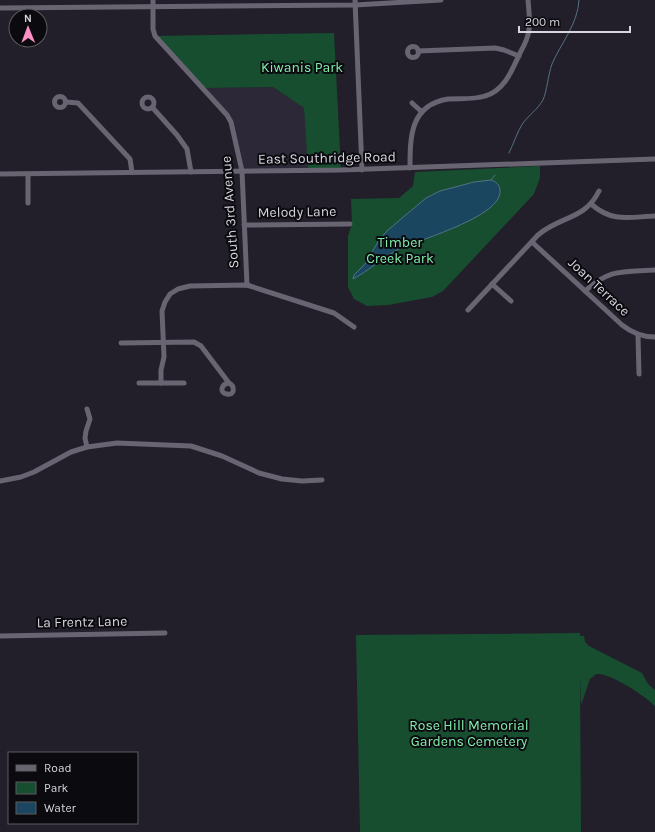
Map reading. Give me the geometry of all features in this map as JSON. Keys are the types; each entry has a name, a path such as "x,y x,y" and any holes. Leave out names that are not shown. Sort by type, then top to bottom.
{"street":[{"name":"South 3rd Avenue","path":"153,0 153,29 155,36 230,119 242,171 247,285"},
{"path":"0,8 441,0"},
{"path":"410,168 412,129 422,112 428,107 441,101 485,96 494,91 508,78 519,56 529,30 528,0"},
{"path":"355,2 362,170"},
{"path":"418,51 500,48 519,56"},
{"path":"66,102 78,103 130,159 132,172"},
{"path":"412,103 422,112"},
{"path":"152,107 177,135 187,149 191,172"},
{"name":"East Southridge Road","path":"0,174 362,170 655,159"},
{"path":"28,174 28,203"},
{"path":"468,310 547,228 573,217 591,204 599,191"},
{"path":"591,204 600,212 617,218 655,216"},
{"name":"Melody Lane","path":"244,225 350,224"},
{"name":"Joan Terrace","path":"532,242 631,332 638,335 655,337"},
{"path":"585,291 608,274 655,270"},
{"path":"492,284 511,301"},
{"path":"161,383 161,370 164,357 162,311 170,294 178,289 190,286 247,285 334,313 354,327"},
{"path":"638,335 639,374"},
{"path":"121,343 194,342 201,346 229,383"},
{"path":"139,383 184,383"},
{"path":"87,409 90,419 85,438 87,447"},
{"path":"0,481 21,477 34,472 71,452 87,447 117,443 191,446 222,456 259,473 282,479 302,481 322,480"},
{"name":"La Frentz Lane","path":"0,636 165,632"}],"shaded area":[{"path":"273,87 304,108 308,170 242,171 233,126 203,88"}],"green space":[{"name":"Kiwanis Park","path":"334,33 341,170 308,170 304,108 273,87 203,88 155,36"},
{"name":"Timber Creek Park","path":"540,166 540,178 534,194 443,291 432,297 388,305 367,306 354,299 348,287 348,236 352,224 351,199 399,198 413,186 415,172"},
{"name":"Rose Hill Memorial Gardens Cemetery","path":"580,633 580,636 584,636 585,642 589,646 642,673 648,684 655,690 655,706 644,696 618,681 602,674 596,674 590,679 581,705 580,677 581,832 360,832 356,635"}],"water":[{"path":"491,180 499,186 500,190 497,200 488,209 457,226 397,250 353,279 354,275 365,264 379,240 388,230 426,198 440,191 474,182"}],"waterway":[{"path":"509,153 523,123 543,100 552,64 576,17 579,0"},
{"path":"491,180 495,175"}]}
